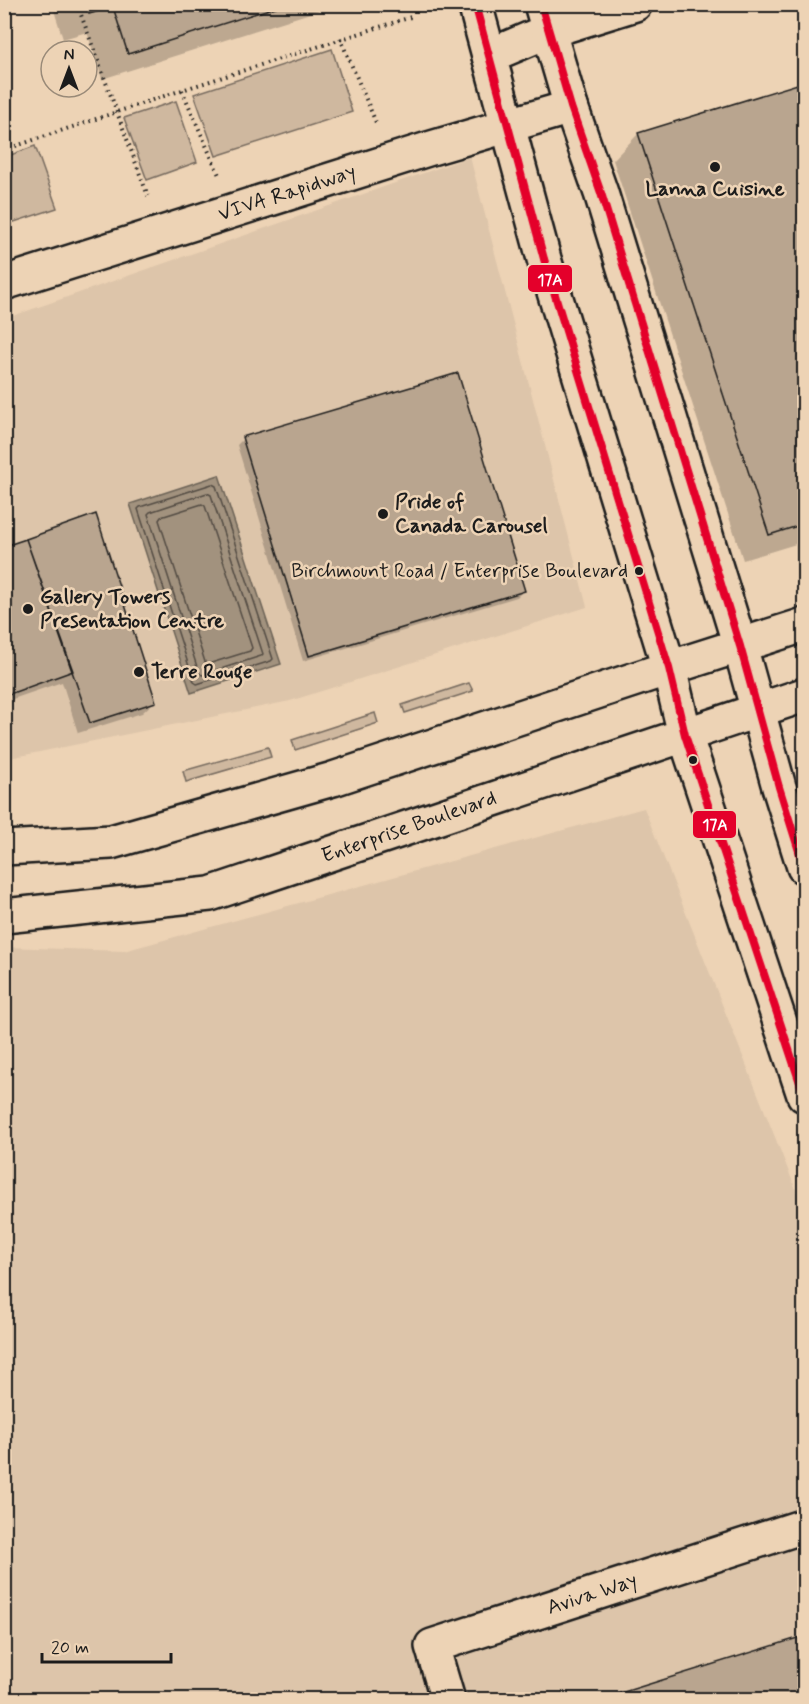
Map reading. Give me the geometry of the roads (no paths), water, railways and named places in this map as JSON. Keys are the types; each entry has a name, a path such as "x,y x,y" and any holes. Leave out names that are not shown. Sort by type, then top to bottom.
{"main road":[{"path":"475,4 544,259 669,668 685,735 804,1095"},
{"path":"489,56 545,18 635,4"},
{"path":"545,18 740,646 804,867"},
{"name":"VIVA Rapidway","path":"4,283 417,152 571,107"},
{"path":"4,848 111,842 333,779 804,625"},
{"name":"Enterprise Boulevard","path":"4,916 210,894 804,695"},
{"name":"Aviva Way","path":"448,1700 432,1646 804,1526"}],"water":[{"path":"219,475 281,664 191,693 130,504"}],"place":[{"name":"Lanna Cuisine","path":"715,167"},
{"name":"Pride of Canada Carousel","path":"383,514"},
{"name":"Birchmount Road / Enterprise Boulevard","path":"639,571"},
{"name":"Gallery Towers Presentation Centre","path":"28,609"},
{"name":"Terre Rouge","path":"139,672"}]}
